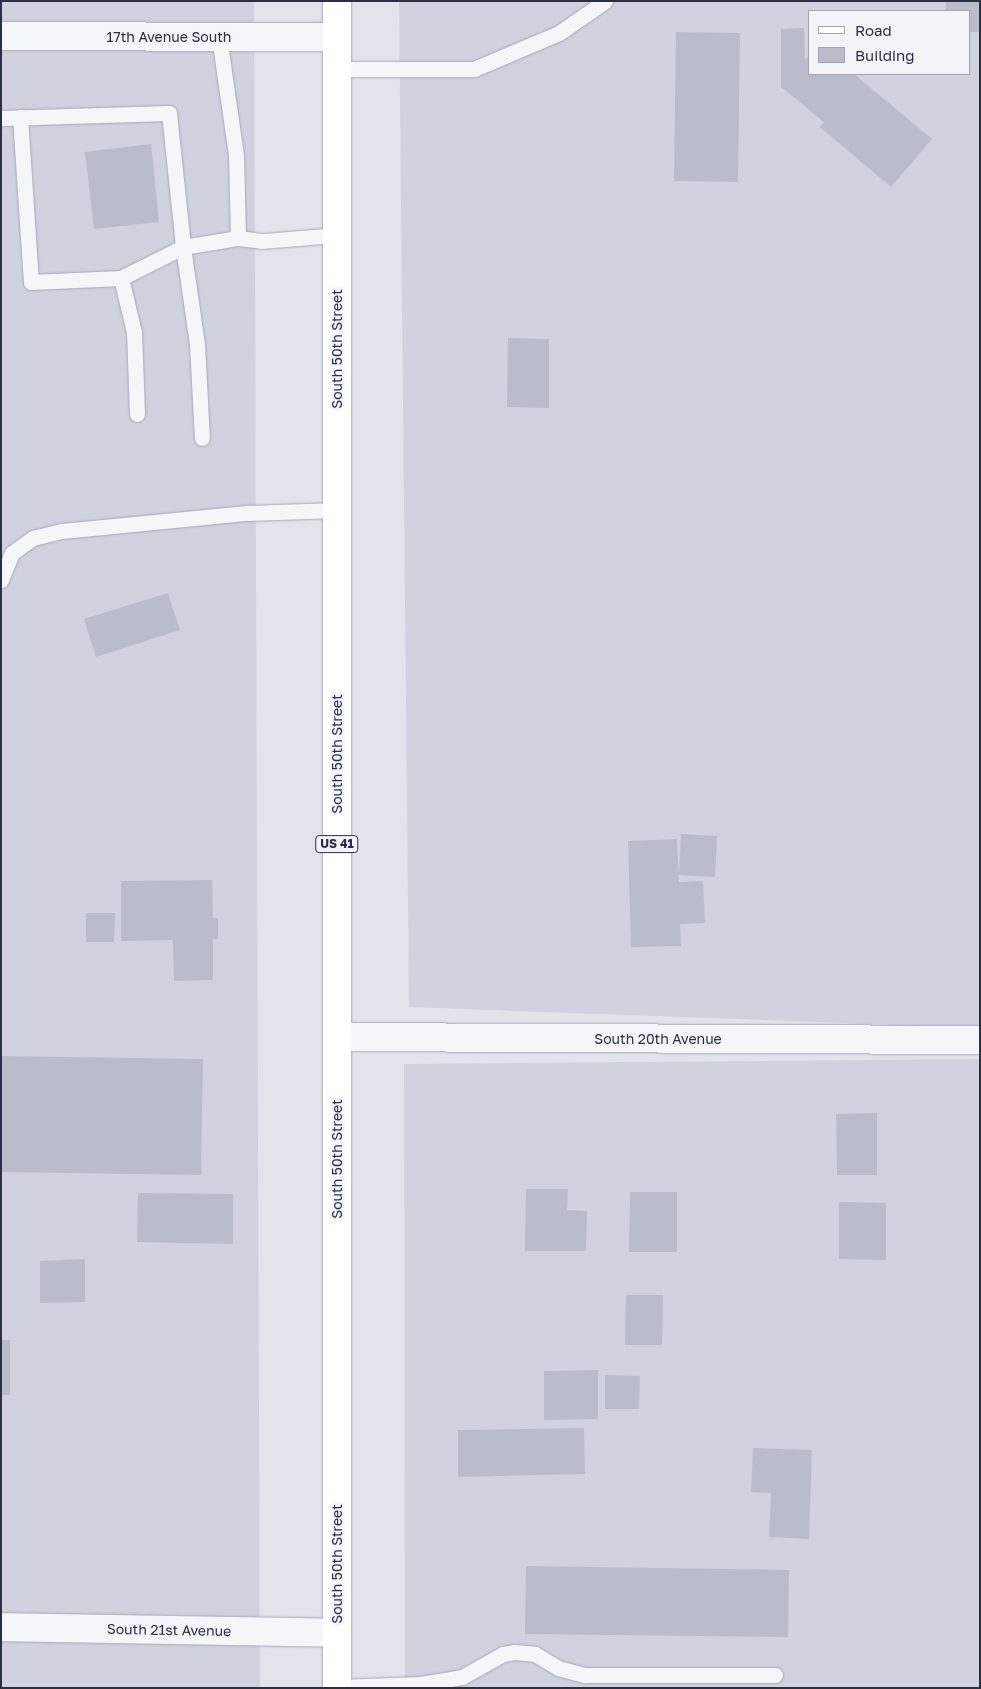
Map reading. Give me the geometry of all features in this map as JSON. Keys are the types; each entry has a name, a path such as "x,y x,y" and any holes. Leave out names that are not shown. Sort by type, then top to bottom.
{"main road":[{"name":"South 50th Street","path":"337,1 337,1687"}],"street":[{"name":"17th Avenue South","path":"1,36 337,37"},
{"name":"South 20th Avenue","path":"337,1037 980,1040"},
{"name":"South 21st Avenue","path":"1,1627 337,1633"}],"lane":[{"path":"337,68 474,68 559,33 605,1"},
{"path":"219,37 236,155 238,238"},
{"path":"1,118 169,113 183,247 197,344 202,438"},
{"path":"20,117 31,282 121,278 183,247 238,238 262,241 337,234"},
{"path":"121,278 134,332 137,414"},
{"path":"1,580 12,553 33,538 62,530 246,513 337,510"},
{"path":"337,1687 421,1684 462,1677 503,1654 514,1652 535,1654 558,1668 584,1675 775,1675"}],"shaded area":[{"path":"1,1 254,1 260,1688 1,1688"},
{"path":"399,1 980,1 980,1028 409,1007"},
{"path":"980,1059 980,1688 405,1688 404,1064"}],"building":[{"path":"946,1 980,1 980,32 971,32 971,10 946,10"},
{"path":"804,28 805,60 808,56 808,75 855,75 932,139 891,187 820,127 824,122 781,87 781,29"},
{"path":"676,32 740,33 738,182 674,181"},
{"path":"151,144 159,222 94,229 85,152"},
{"path":"508,338 549,339 549,408 507,407"},
{"path":"168,593 180,630 96,657 84,619"},
{"path":"681,834 717,836 715,877 679,875"},
{"path":"677,839 679,882 703,881 705,923 680,924 681,946 631,947 628,841"},
{"path":"212,880 213,918 218,918 218,939 213,939 213,980 174,981 173,940 121,941 121,881"},
{"path":"86,913 115,913 114,942 86,942"},
{"path":"1,1056 203,1059 201,1175 1,1172"},
{"path":"877,1113 877,1175 837,1175 836,1114"},
{"path":"526,1189 568,1189 567,1210 587,1211 586,1251 525,1251"},
{"path":"630,1192 677,1192 677,1252 629,1252"},
{"path":"138,1193 233,1194 233,1244 137,1242"},
{"path":"839,1202 886,1203 886,1260 839,1259"},
{"path":"85,1259 85,1302 40,1303 40,1261"},
{"path":"626,1295 663,1295 662,1345 625,1345"},
{"path":"1,1340 10,1340 10,1395 1,1395"},
{"path":"598,1370 598,1419 544,1420 544,1371"},
{"path":"605,1375 640,1376 639,1409 605,1409"},
{"path":"584,1428 585,1474 458,1477 458,1430"},
{"path":"753,1448 812,1450 809,1539 769,1537 771,1493 751,1492"},
{"path":"526,1566 789,1570 788,1637 525,1634"}]}
